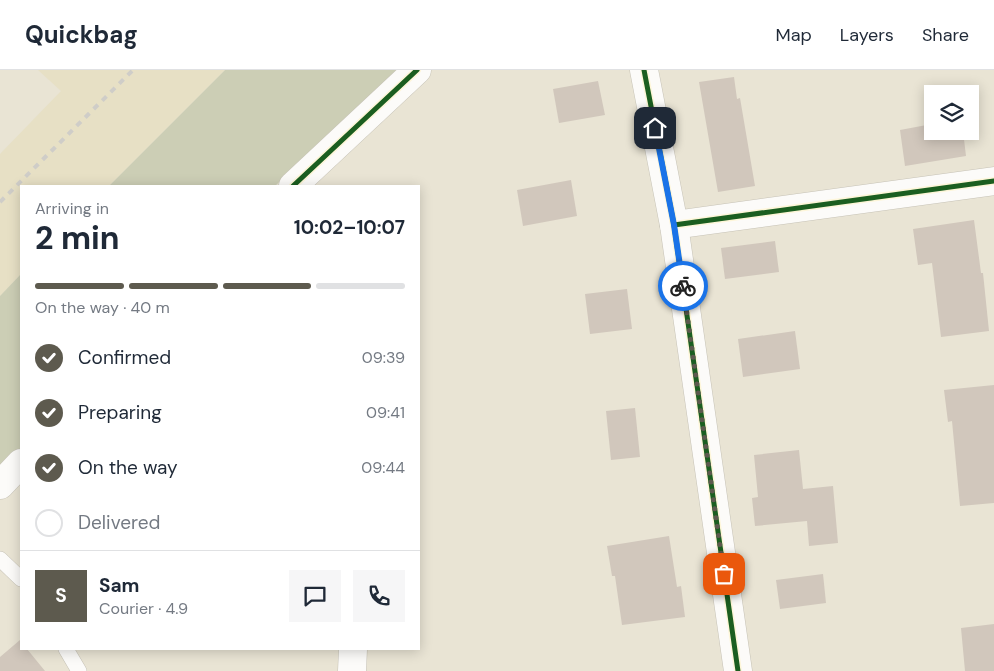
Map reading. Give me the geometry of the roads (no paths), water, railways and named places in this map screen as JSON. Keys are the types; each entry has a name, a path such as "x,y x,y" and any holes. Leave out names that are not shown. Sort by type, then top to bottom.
{"street":[{"path":"294,185 417,70"},
{"path":"644,70 674,225 738,671"},
{"path":"674,225 994,180"},
{"path":"0,485 20,463"},
{"path":"352,671 353,650"}],"lane":[{"path":"0,559 20,578"},
{"path":"67,650 79,671"}],"railway":[{"path":"0,202 133,70"}]}
